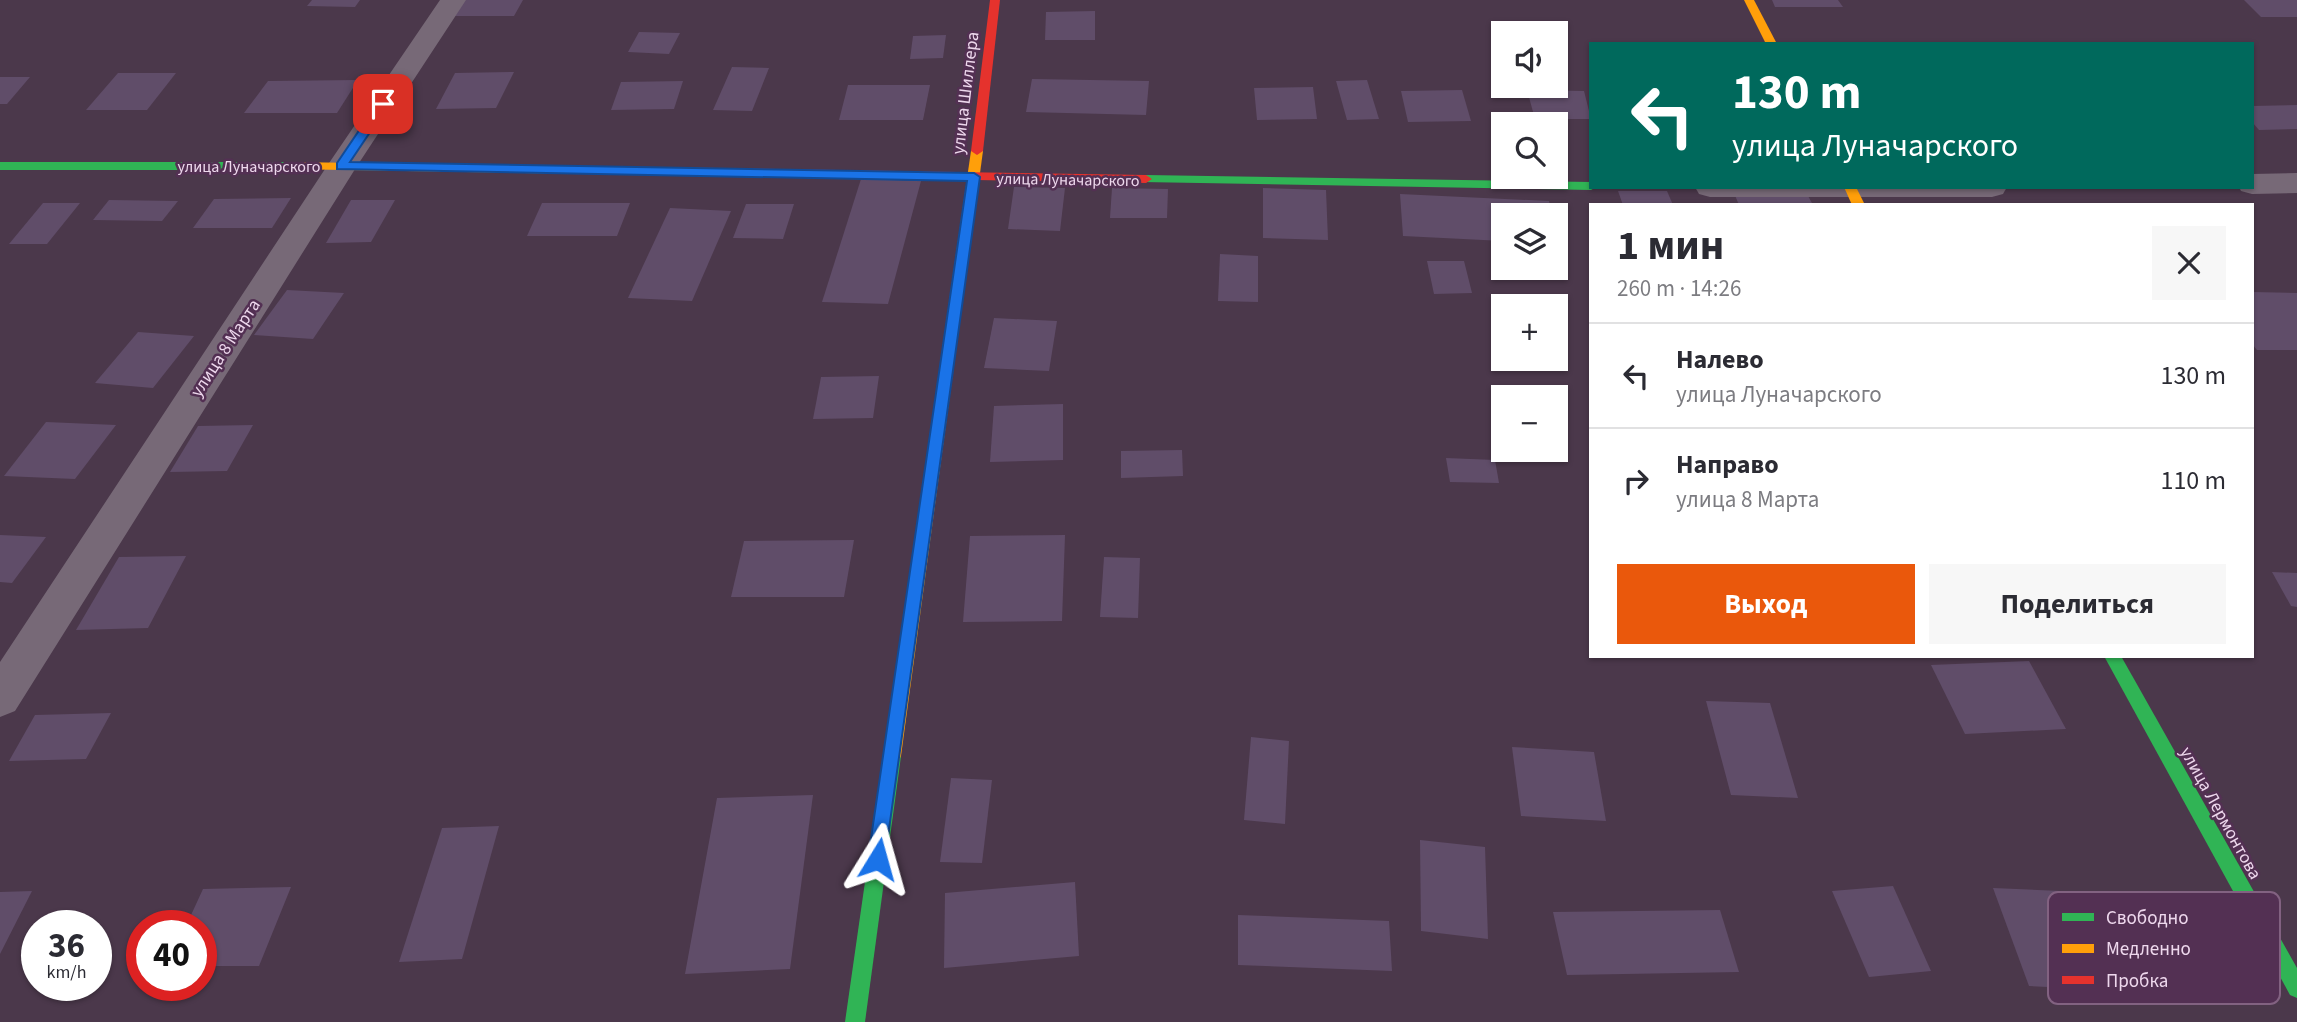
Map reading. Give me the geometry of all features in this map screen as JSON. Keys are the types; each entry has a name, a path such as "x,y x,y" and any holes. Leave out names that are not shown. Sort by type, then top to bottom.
{"street":[{"name":"улица 8 Марта","path":"0,698 342,166 453,0"},
{"name":"улица Шиллера","path":"855,1022 974,177 995,0"},
{"path":"1749,0 1771,42"},
{"name":"улица Луначарского","path":"0,166 342,166 1589,186"},
{"path":"2254,184 2297,183"},
{"path":"1751,189 1853,194 1952,189"},
{"name":"улица Лермонтова","path":"2113,658 2244,892"},
{"name":"улица Лермонтова","path":"2280,957 2297,988"}],"building":[{"path":"312,0 360,0 355,7 307,6"},
{"path":"465,0 523,0 514,16 455,16"},
{"path":"1772,0 1838,0 1843,7 1775,7"},
{"path":"2244,0 2297,0 2297,17 2261,17"},
{"path":"1095,11 1095,40 1045,40 1046,12"},
{"path":"639,32 680,33 669,54 628,52"},
{"path":"946,35 943,58 910,59 913,36"},
{"path":"732,67 769,68 752,111 713,110"},
{"path":"514,72 496,108 436,109 455,73"},
{"path":"118,73 176,73 147,110 86,110"},
{"path":"0,77 30,77 7,104 0,104"},
{"path":"1032,79 1149,81 1146,115 1026,112"},
{"path":"358,80 337,113 244,113 268,81"},
{"path":"1367,80 1379,119 1347,120 1336,81"},
{"path":"683,81 674,109 611,110 621,82"},
{"path":"848,85 930,85 923,120 839,120"},
{"path":"1313,87 1317,119 1257,120 1254,88"},
{"path":"1462,90 1471,121 1408,122 1401,91"},
{"path":"1568,91 1584,91 1589,119 1568,119 1568,112 1533,112 1529,98 1568,98"},
{"path":"2297,105 2297,129 2259,130 2254,124 2254,106"},
{"path":"861,179 921,181 888,304 822,302"},
{"path":"1014,187 1065,188 1060,231 1008,229"},
{"path":"1112,188 1168,189 1167,218 1110,218"},
{"path":"1263,188 1326,190 1328,240 1263,238"},
{"path":"1618,191 1667,191 1672,203 1622,203"},
{"path":"1734,193 1807,194 1812,203 1738,203"},
{"path":"1400,194 1549,201 1491,203 1491,240 1403,236"},
{"path":"291,198 272,228 193,228 214,199"},
{"path":"109,200 178,201 162,221 93,220"},
{"path":"351,200 395,200 371,242 326,243"},
{"path":"43,203 80,203 47,244 9,244"},
{"path":"542,203 630,203 617,236 527,236"},
{"path":"746,204 794,204 783,239 733,238"},
{"path":"670,208 731,211 692,301 628,298"},
{"path":"1220,254 1258,256 1258,302 1218,301"},
{"path":"1427,261 1464,261 1472,293 1434,294"},
{"path":"287,290 344,293 313,339 254,335"},
{"path":"2254,292 2297,293 2297,350 2257,350 2254,346"},
{"path":"994,318 1057,321 1049,371 984,368"},
{"path":"138,332 194,336 153,388 95,383"},
{"path":"879,376 873,418 813,419 821,377"},
{"path":"1063,404 1063,460 990,462 994,406"},
{"path":"46,422 116,425 75,479 4,476"},
{"path":"253,425 227,471 170,472 198,426"},
{"path":"1182,450 1183,476 1121,478 1121,451"},
{"path":"1446,458 1495,462 1499,483 1450,482"},
{"path":"0,535 46,537 12,583 0,582"},
{"path":"1065,535 1062,621 963,622 970,536"},
{"path":"854,540 844,597 731,597 744,541"},
{"path":"186,556 148,628 76,630 119,557"},
{"path":"1104,557 1140,558 1138,618 1100,617"},
{"path":"2272,572 2297,573 2297,607 2291,606"},
{"path":"2029,661 2066,729 1965,734 1931,665"},
{"path":"1706,701 1770,703 1798,798 1731,795"},
{"path":"111,713 86,759 9,761 35,715"},
{"path":"1251,737 1289,741 1285,824 1244,820"},
{"path":"1512,747 1594,752 1606,821 1521,816"},
{"path":"951,778 992,780 982,863 940,862"},
{"path":"813,795 790,969 685,974 717,798"},
{"path":"499,826 462,959 399,962 442,828"},
{"path":"1420,840 1485,847 1488,939 1421,931"},
{"path":"1075,882 1079,956 944,968 945,893"},
{"path":"1893,886 1931,971 1869,977 1832,891"},
{"path":"291,887 259,966 217,966 217,910 193,910 203,889"},
{"path":"1993,888 2084,892 2048,892 2048,987 2029,986"},
{"path":"32,891 0,954 0,892"},
{"path":"1720,910 1739,972 1567,975 1553,912"},
{"path":"1238,915 1389,921 1392,971 1238,965"}],"traffic: fast":[{"path":"0,166 289,166"},
{"path":"1146,179 1589,186"},
{"path":"2113,658 2244,892"},
{"path":"855,1022 892,756"},
{"path":"2280,957 2297,988"}],"traffic: slow":[{"path":"1749,0 1771,42"},
{"path":"892,756 977,151"},
{"path":"289,166 589,170"},
{"path":"1851,189 1858,203"}],"traffic: jam":[{"path":"977,151 995,0"},
{"path":"589,170 1146,179"}],"route":[{"path":"383,104 342,166 974,177 878,859"}]}
